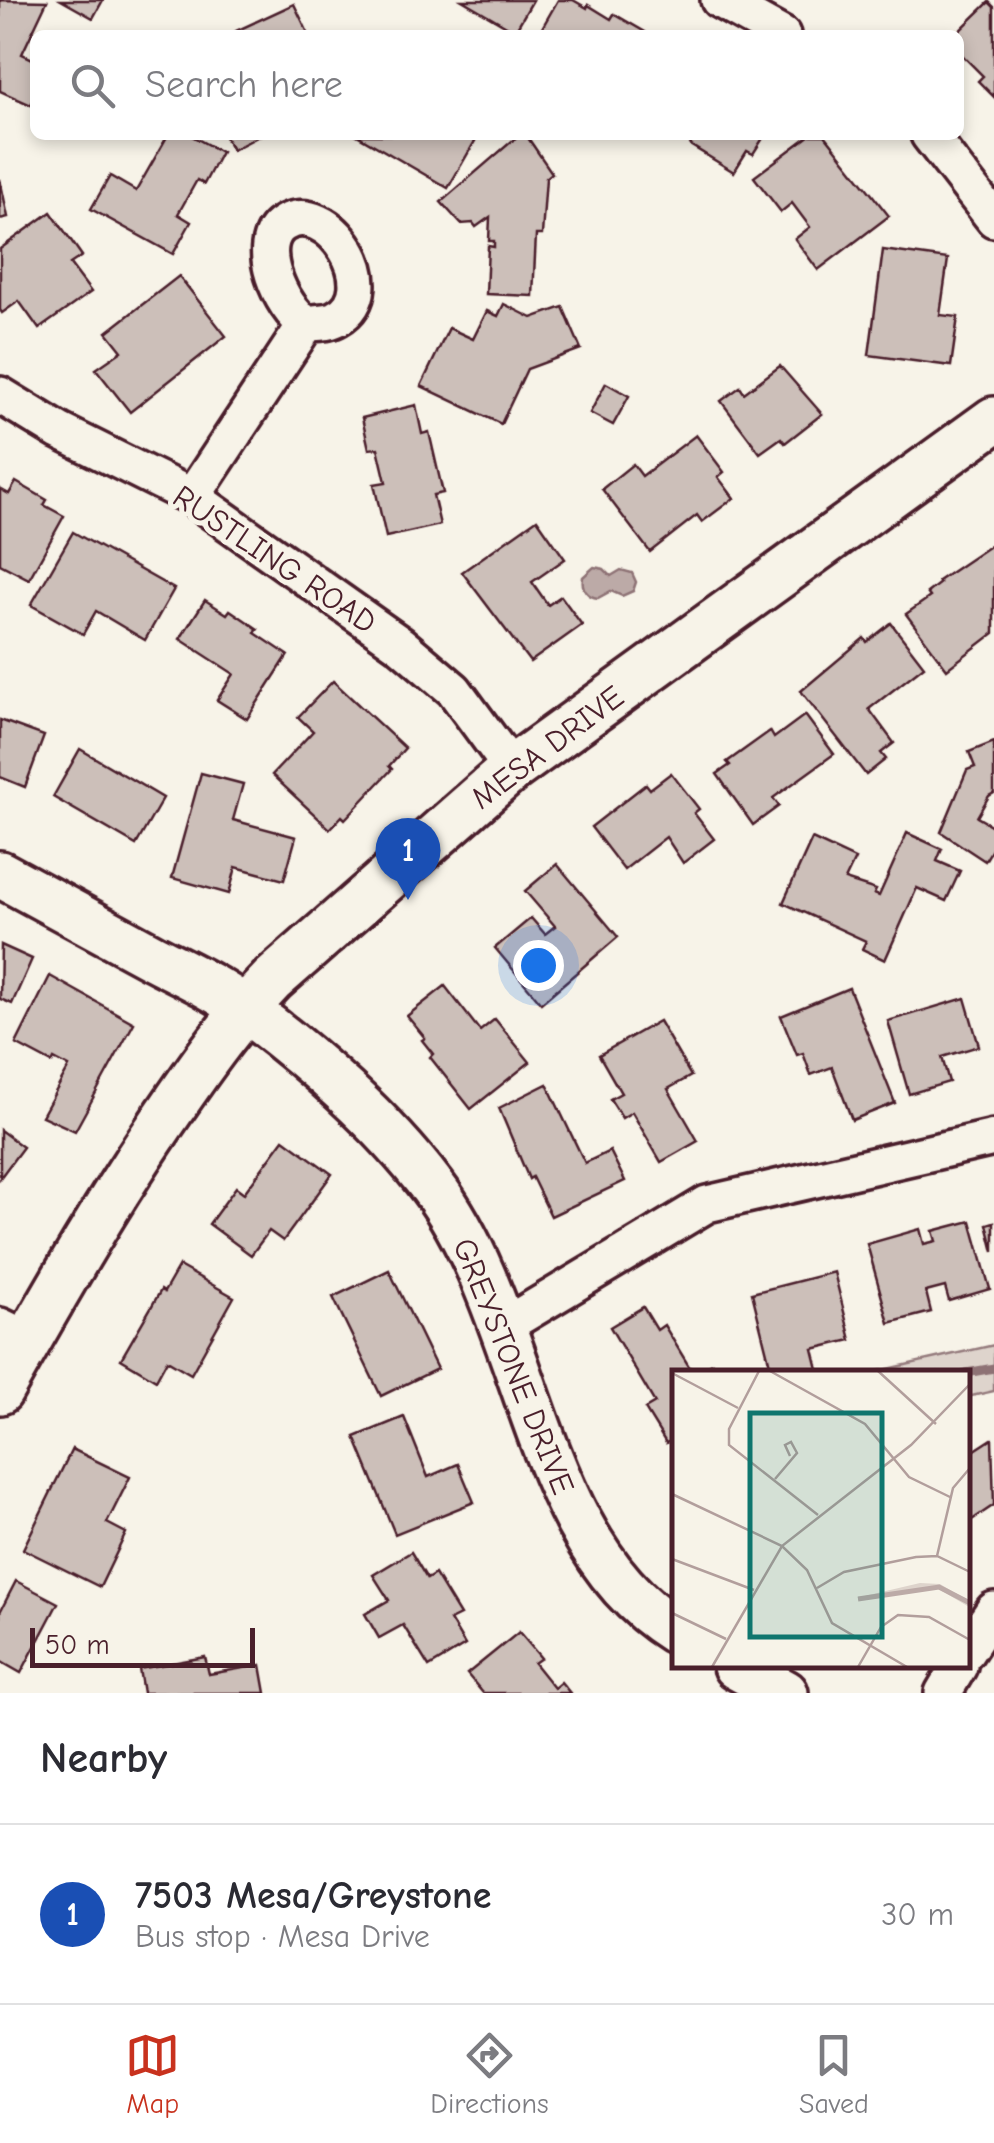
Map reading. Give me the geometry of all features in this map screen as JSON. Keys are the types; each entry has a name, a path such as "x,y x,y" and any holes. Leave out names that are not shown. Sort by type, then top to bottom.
{"street":[{"path":"720,0 773,30"},
{"path":"933,140 994,219"},
{"path":"192,497 306,324"},
{"name":"RUSTLING ROAD","path":"0,395 59,431 192,497 401,645 454,690 512,769"},
{"name":"MESA DRIVE","path":"0,1391 14,1333 244,1008 512,769 994,420"},
{"name":"GREYSTONE DRIVE","path":"0,874 244,1008 356,1103 432,1186 466,1241 504,1326 563,1490 590,1546 623,1590 672,1628"},
{"path":"504,1326 707,1204 994,1138"},
{"path":"969,1648 994,1610"},
{"path":"740,1668 785,1693"},
{"path":"943,1693 958,1668"}],"shaded area":[{"path":"594,567 611,576 621,570 632,573 636,582 633,591 622,596 611,591 598,598 591,596 584,588 583,577"},
{"path":"994,1345 994,1391 969,1397 969,1370 883,1370"}],"building":[{"path":"0,0 47,1 30,30 22,54 30,58 30,105 0,91"},
{"path":"61,0 103,0 93,18"},
{"path":"462,0 533,0 513,30"},
{"path":"558,0 573,0 611,19 614,14 642,30 541,30"},
{"path":"989,2 994,7 994,97 978,81 983,76 964,57 964,30 960,30"},
{"path":"294,4 307,30 238,30"},
{"path":"165,140 199,140 221,152 204,184 197,180 178,214 191,222 173,254 91,209 110,176 136,191"},
{"path":"227,140 251,140 232,150"},
{"path":"366,140 473,140 448,188"},
{"path":"513,140 529,140 552,173 546,178 542,235 536,235 533,296 486,294 488,246 494,247 494,241 489,241 490,217 476,227 473,223 461,224 441,202"},
{"path":"693,140 762,140 753,154 747,151 734,172 690,145"},
{"path":"803,140 829,140 889,216 818,270 795,239 810,227 792,203 781,212 754,177"},
{"path":"0,179 8,217 0,219"},
{"path":"51,212 82,256 70,264 91,292 39,329 19,301 2,313 0,310 0,249"},
{"path":"883,250 948,259 940,315 958,317 951,366 869,355"},
{"path":"179,276 226,336 130,412 96,369 122,351 107,332"},
{"path":"504,304 532,318 563,307 581,349 527,369 501,424 421,386 449,328 473,339 487,311 498,316"},
{"path":"780,366 822,414 785,443 781,438 760,453 721,401 740,387 744,393"},
{"path":"606,383 629,396 613,425 590,413"},
{"path":"416,405 422,434 429,432 443,493 433,495 440,525 386,537 374,484 386,482 378,448 369,449 362,418"},
{"path":"696,435 724,472 718,477 734,498 702,522 697,515 650,552 602,489 633,464 642,476"},
{"path":"16,482 47,500 44,505 64,516 29,579 0,564 0,489 9,494"},
{"path":"537,519 565,559 532,582 548,605 561,596 582,625 530,662 462,572"},
{"path":"73,532 174,589 145,640 96,611 83,634 31,605"},
{"path":"994,543 994,633 947,669 906,614 930,597 927,593 938,581"},
{"path":"205,600 227,614 230,610 288,655 247,719 217,700 234,674 180,639"},
{"path":"891,623 924,666 869,709 894,743 881,753 886,759 866,775 801,691 864,638 867,642"},
{"path":"333,681 405,748 389,766 392,769 345,819 342,816 330,829 272,775 313,731 298,717"},
{"path":"805,715 834,754 773,798 779,806 753,825 717,774 730,765 727,762 770,731 774,738"},
{"path":"0,720 44,736 25,787 0,777"},
{"path":"994,742 994,793 977,817 994,827 994,846 985,861 941,832 967,770 975,767 969,752"},
{"path":"80,749 163,798 136,845 53,797"},
{"path":"201,773 243,784 233,820 296,837 284,880 236,867 229,894 172,878"},
{"path":"671,773 699,809 694,813 714,839 683,863 666,837 624,870 591,827 646,784 650,789"},
{"path":"907,833 942,849 937,861 960,871 946,901 917,888 885,960 862,949 866,941 783,903 812,839 855,859 845,880 876,890 874,894 879,896"},
{"path":"557,864 618,937 541,1003 495,948 531,918 545,934 555,926 525,891"},
{"path":"1,945 32,959 12,1004 0,999"},
{"path":"50,976 134,1023 75,1131 42,1116 69,1067 54,1059 52,1063 16,1044"},
{"path":"445,986 480,1031 495,1019 530,1062 471,1109 430,1057 433,1054 422,1040 425,1038 407,1016"},
{"path":"849,988 895,1103 852,1120 832,1067 811,1075 803,1053 797,1055 781,1016"},
{"path":"965,998 979,1046 942,1057 949,1082 909,1094 888,1021"},
{"path":"659,1021 691,1076 668,1089 698,1141 661,1162 632,1112 622,1118 610,1099 621,1093 599,1055"},
{"path":"547,1084 585,1163 610,1151 625,1181 551,1216 532,1177 529,1179 499,1108"},
{"path":"0,1130 23,1147 0,1178"},
{"path":"284,1139 332,1174 283,1241 269,1231 251,1255 209,1224 236,1187 244,1193"},
{"path":"971,1221 990,1289 949,1301 945,1287 926,1292 931,1312 889,1323 867,1244 920,1229 924,1244 936,1241 933,1231"},
{"path":"994,1222 994,1252 987,1224"},
{"path":"179,1266 234,1297 191,1374 167,1360 156,1380 121,1359"},
{"path":"389,1270 437,1369 381,1396 333,1297"},
{"path":"834,1272 851,1340 813,1349 818,1370 771,1370 752,1293"},
{"path":"643,1307 657,1330 664,1325 691,1370 672,1370 672,1440 666,1443 645,1409 655,1403 610,1327"},
{"path":"404,1417 428,1477 458,1464 474,1502 395,1534 355,1437"},
{"path":"992,1439 994,1505 969,1522 969,1454"},
{"path":"72,1449 130,1477 107,1523 126,1533 100,1587 23,1549"},
{"path":"411,1552 427,1579 435,1574 460,1615 450,1620 465,1645 429,1667 403,1625 379,1638 365,1614 389,1600 373,1575"},
{"path":"16,1581 58,1603 21,1673 0,1661 0,1612"},
{"path":"519,1632 541,1658 534,1663 554,1688 561,1682 570,1693 483,1693 467,1674"},
{"path":"205,1657 209,1674 261,1665 266,1693 143,1693 139,1669"}],"waterway":[{"path":"969,1372 994,1368"}],"place":[{"name":"7503 Mesa/Greystone","path":"408,900"}]}
